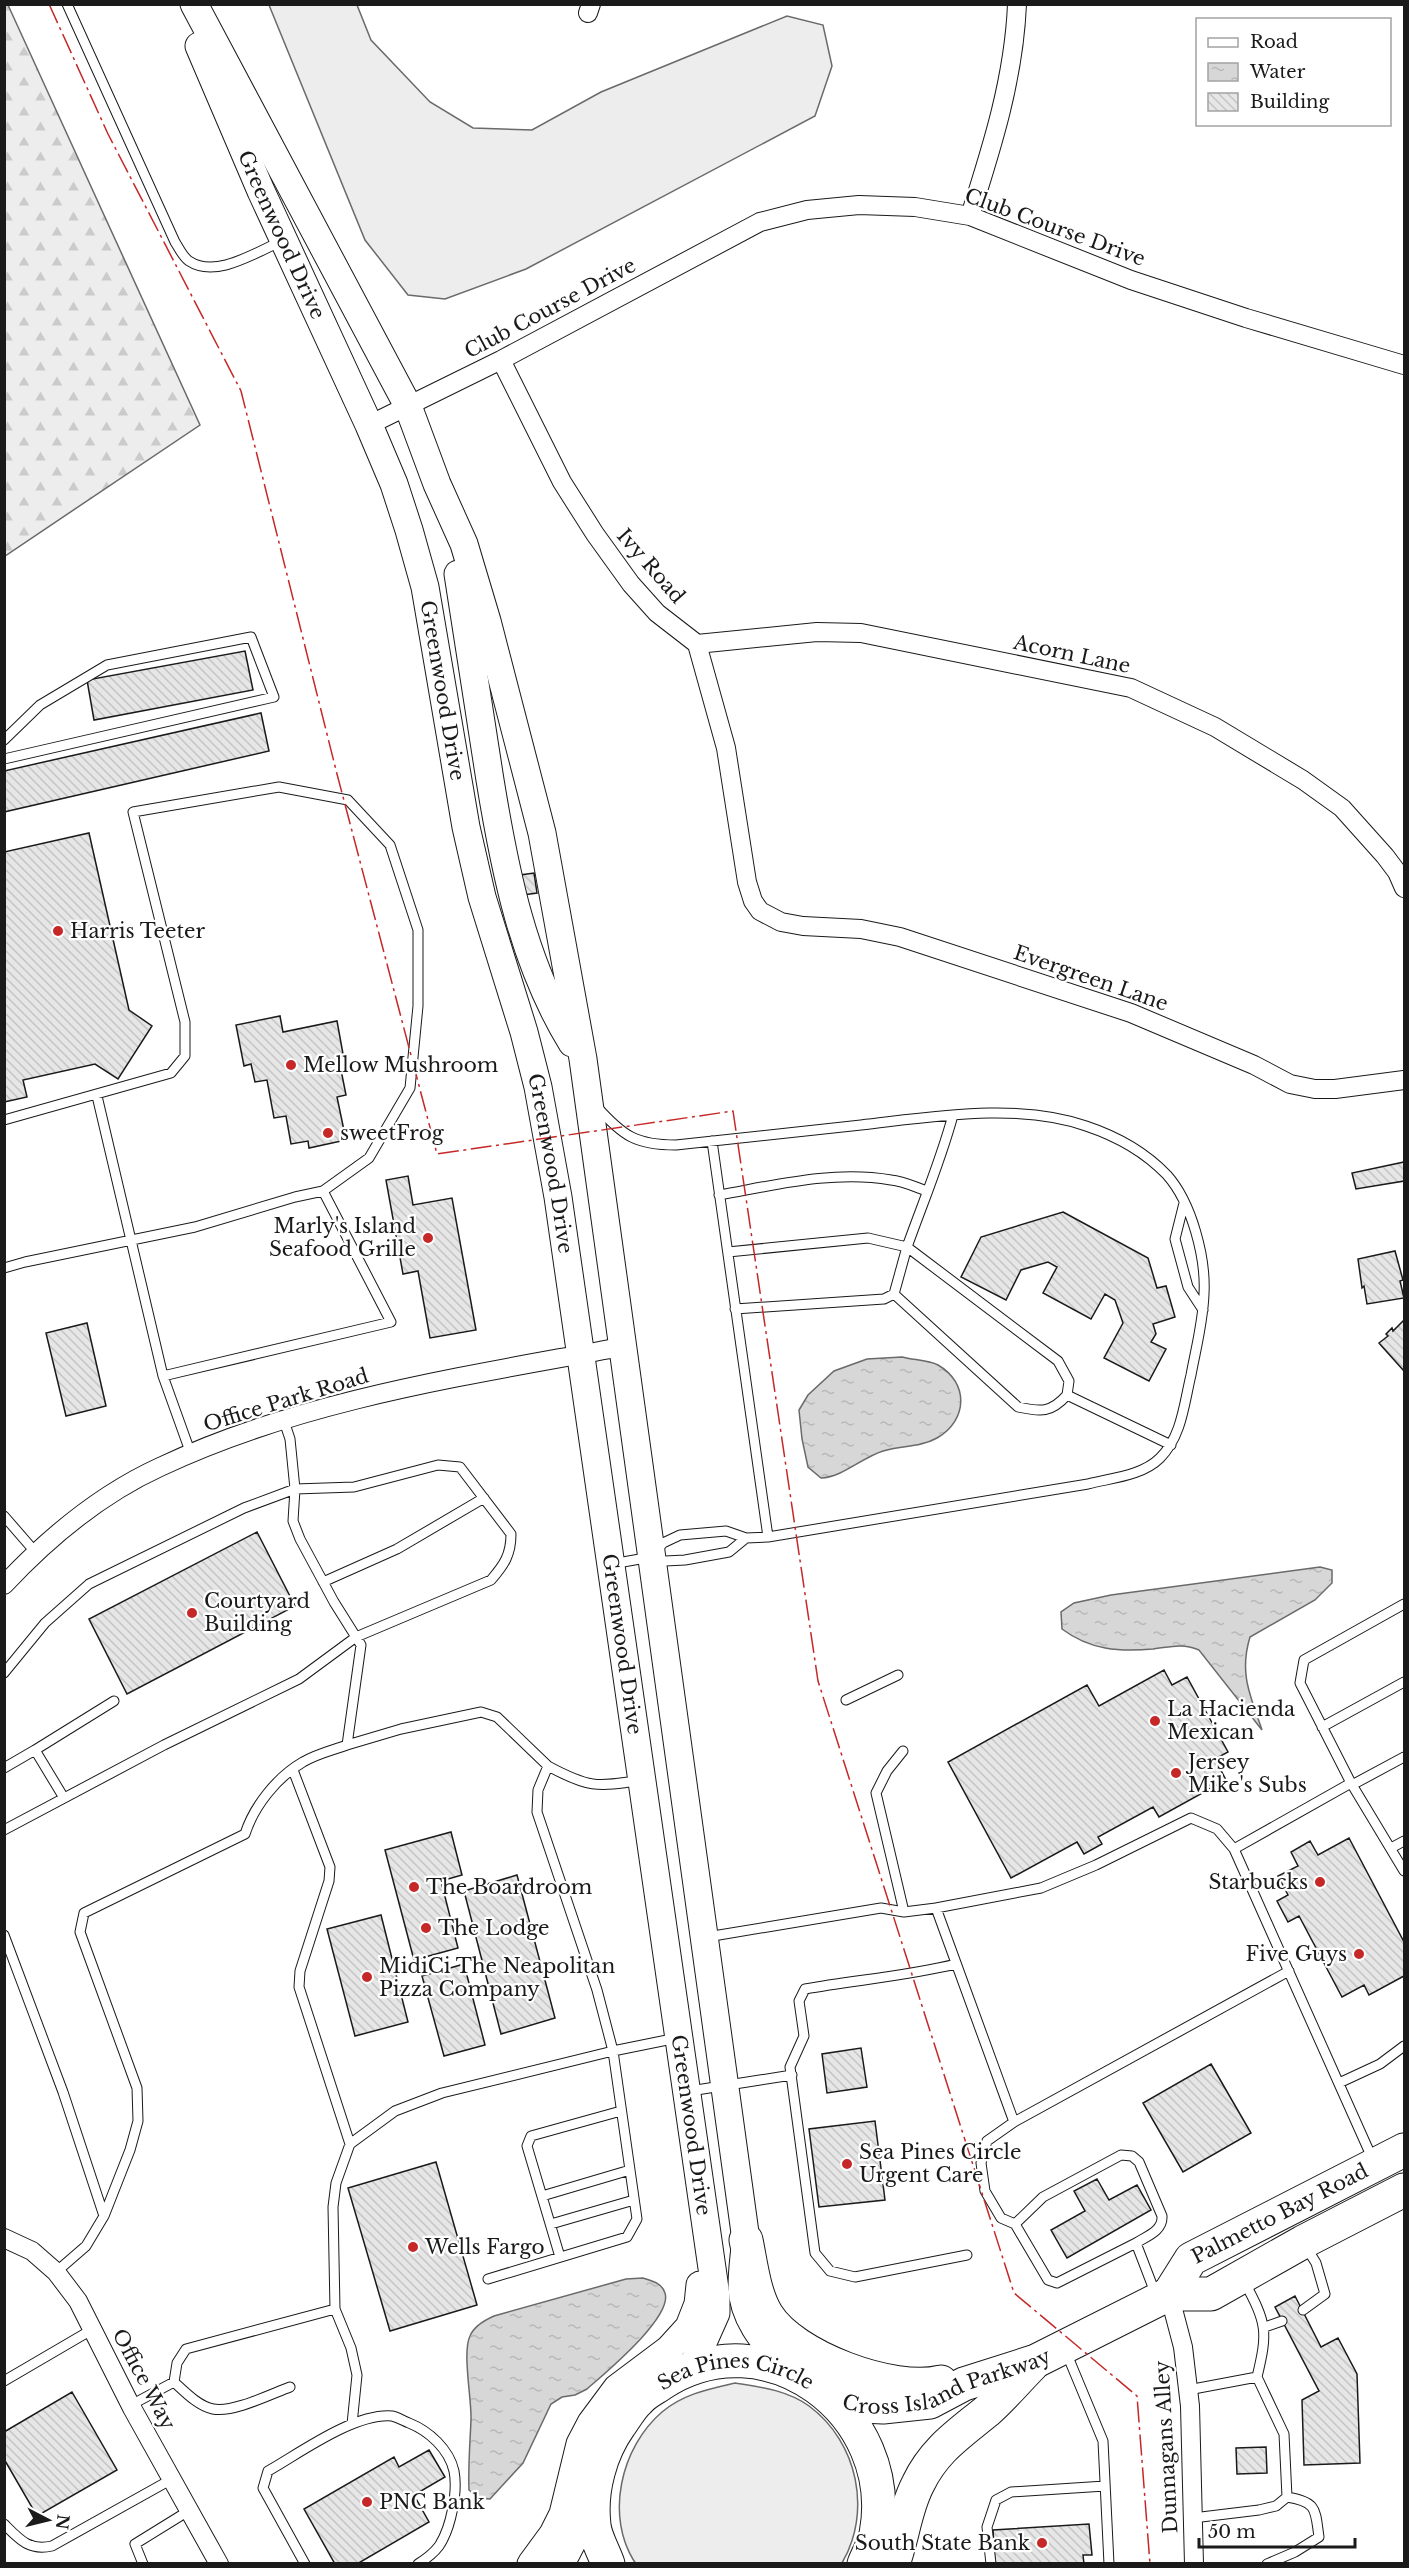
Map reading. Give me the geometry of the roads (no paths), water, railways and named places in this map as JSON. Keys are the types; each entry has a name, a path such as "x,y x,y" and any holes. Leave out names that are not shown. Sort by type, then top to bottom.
{"highway":[{"name":"Palmetto Bay Road","path":"1163,2296 1191,2259 1404,2150"},
{"name":"Palmetto Bay Road","path":"1050,2354 1163,2296 1212,2294 1303,2242 1404,2190"},
{"path":"746,2240 760,2301 767,2315 776,2327 798,2343 840,2366 890,2382 923,2385 944,2382 970,2371 1050,2354"},
{"path":"893,2564 909,2506 927,2468 957,2433 987,2411 1050,2354"},
{"name":"Cross Island Parkway","path":"830,2397 862,2406 883,2407 930,2402 964,2384 1050,2354"},
{"name":"Cross Island Parkway","path":"870,2549 905,2466 927,2439 949,2419 978,2406 1050,2354"},
{"name":"Sea Pines Circle","path":"608,2564 594,2526 596,2479 610,2439 639,2399 678,2373 713,2361 752,2361 789,2371 810,2382 830,2397 854,2425 871,2459 878,2496 870,2549"}],"street":[{"name":"Greenwood Drive","path":"184,4 200,52 394,484 425,587 468,837 482,897 524,1032 553,1160 716,2296 716,2313 692,2367"},
{"name":"Greenwood Drive","path":"194,4 408,406 437,484 464,544 487,621 542,833 583,1059 746,2240 742,2288 747,2312 755,2329 789,2371"},
{"path":"970,216 993,144 1013,58 1017,4"},
{"name":"Club Course Drive","path":"369,424 501,360 760,222 807,210 859,205 915,207 970,216 1131,280 1246,318 1404,365"},
{"name":"Ivy Road","path":"501,360 562,482 595,534 631,584 657,613 698,644"},
{"name":"Greenwood Drive","path":"437,484 458,574 487,763 510,886 524,940 538,976 560,1023 583,1059"},
{"name":"Acorn Lane","path":"698,644 817,632 861,633 1131,688 1215,727 1303,780 1342,808 1385,856 1397,872 1404,888"},
{"name":"Evergreen Lane","path":"698,644 726,748 747,882 753,900 760,911 781,922 804,926 861,929 900,937 1037,981 1131,1013 1254,1065 1290,1084 1316,1089 1335,1089 1404,1080"},
{"name":"Office Park Road","path":"4,1585 57,1534 105,1499 158,1468 191,1454 284,1421 409,1387 621,1347"},
{"path":"531,2564 553,2534 563,2514 580,2444 602,2406 634,2374 669,2349 689,2327 698,2304 708,2231"},
{"name":"Office Way","path":"4,2238 32,2251 56,2272 78,2301 131,2405 219,2564"},
{"name":"Dunnagans Alley","path":"1163,2296 1183,2347 1188,2390 1194,2564"},
{"path":"558,2564 566,2554 595,2499"}],"lane":[{"path":"67,4 175,242 187,260 202,267 217,267 285,240"},
{"path":"4,740 40,705 107,665 251,637 274,697 4,759"},
{"path":"4,1120 97,1096 171,1073 185,1056 185,1022 133,812 279,787 348,800 390,845 418,930 418,1006 410,1088 369,1158 323,1191 295,1197 195,1227 4,1268"},
{"path":"97,1096 163,1376 191,1454"},
{"path":"588,1096 617,1129 632,1139 652,1145 676,1145 953,1115 1031,1115 1085,1125 1130,1144 1167,1176 1189,1211 1200,1250 1204,1291 1203,1310 1180,1425 1171,1445 1158,1460 1137,1472 1088,1484 768,1537 747,1538 726,1531 680,1535 663,1543 651,1557"},
{"path":"735,1310 884,1299 894,1294 907,1247 927,1191 942,1158 953,1115"},
{"path":"712,1141 768,1537"},
{"path":"720,1195 807,1180 850,1176 893,1180 927,1191"},
{"path":"163,1376 391,1322 323,1191"},
{"path":"1184,1203 1175,1239 1188,1287 1203,1310"},
{"path":"728,1252 868,1238 907,1247 1058,1361 1069,1381 1067,1395 1057,1407 1039,1411 1018,1407 894,1294"},
{"path":"1067,1395 1171,1445"},
{"path":"284,1421 290,1439 295,1489 293,1521 323,1582 361,1645 347,1745"},
{"path":"4,1673 45,1623 89,1584 244,1508 295,1489 354,1487 438,1465 460,1467 511,1534 511,1548 504,1565 491,1580 356,1637 299,1679 164,1745 4,1830"},
{"path":"323,1582 398,1549 484,1498"},
{"path":"4,1516 37,1554"},
{"path":"610,1565 651,1557 665,1561 686,1560 729,1552 747,1538"},
{"path":"1404,1604 1304,1660 1300,1683 1352,1784 1404,1871"},
{"path":"846,1701 898,1674"},
{"path":"1322,1727 1404,1682"},
{"path":"4,1768 114,1701"},
{"path":"56,2272 86,2246 104,2216 138,2121 137,2088 80,1932 84,1913 245,1834 250,1816 275,1785 303,1762 347,1745 401,1729 481,1712 497,1717 548,1766 589,1785 608,1786 641,1780"},
{"path":"35,1750 64,1798"},
{"path":"903,1751 887,1771 876,1793 904,1912"},
{"path":"1234,1849 1404,1757"},
{"path":"488,2279 627,2236 637,2218 613,2051 597,1990 537,1812 538,1790 548,1766"},
{"path":"293,1770 330,1867 329,1881 300,1971 299,1987 350,2144"},
{"path":"703,1938 881,1908 904,1912 936,1908 1041,1888 1096,1865 1191,1818 1217,1829 1234,1849 1375,2166"},
{"path":"1391,1848 1404,1841"},
{"path":"936,1908 1014,2122"},
{"path":"4,1935 63,2092 104,2216"},
{"path":"956,1964 916,1974 889,1975 805,1989 799,2001 804,2036 790,2067 815,2253 830,2271 855,2277 967,2255"},
{"path":"1015,2224 1043,2197 1121,2155 1132,2156 1139,2162 1162,2216 1163,2223 1159,2229 1057,2283 1048,2280 1015,2224 1001,2217 985,2191 981,2163 987,2141 1014,2122 1289,1971"},
{"path":"352,2424 357,2375 351,2348 335,2308 333,2206 336,2183 350,2144 395,2111 442,2093 679,2037"},
{"path":"1339,2083 1380,2064 1404,2046"},
{"path":"687,2092 792,2075"},
{"path":"560,2257 527,2146 531,2136 621,2111"},
{"path":"542,2196 630,2170"},
{"path":"551,2224 634,2200"},
{"path":"1303,2242 1316,2263 1325,2294 1303,2310"},
{"path":"1136,2243 1163,2296"},
{"path":"1242,2277 1265,2327 1264,2346 1257,2377 1284,2434 1287,2497"},
{"path":"174,2382 177,2362 186,2349 335,2308"},
{"path":"1265,2327 1282,2321"},
{"path":"4,2381 93,2329"},
{"path":"1050,2354 1103,2441 1109,2564"},
{"path":"1188,2390 1257,2377"},
{"path":"174,2382 190,2397 212,2409 234,2407 290,2387"},
{"path":"131,2405 174,2382"},
{"path":"301,2562 263,2488 268,2471 359,2420 393,2416 423,2429 436,2439 454,2470 454,2487 446,2531 440,2545 430,2557 418,2564"},
{"path":"4,2524 19,2539 38,2549 52,2546 172,2479"},
{"path":"991,2564 987,2527 996,2500 1011,2492 1105,2486"},
{"path":"1193,2518 1259,2510 1276,2506 1287,2497 1306,2500 1315,2509 1318,2537 1295,2552 1266,2564"},
{"path":"143,2564 135,2544 190,2511"}],"water":[{"path":"902,1357 934,1363 955,1381 961,1402 955,1422 937,1438 930,1441 883,1451 844,1471 821,1478 808,1467 802,1439 799,1410 808,1395 834,1371 867,1359"},
{"path":"1320,1567 1332,1570 1332,1583 1315,1600 1250,1637 1246,1662 1247,1684 1262,1730 1199,1650 1181,1646 1117,1650 1083,1641 1062,1629 1061,1612 1074,1603 1111,1595"},
{"path":"643,2278 659,2285 665,2293 665,2303 649,2330 587,2389 575,2395 562,2397 551,2404 523,2463 490,2499 478,2498 469,2490 471,2412 467,2353 470,2336 474,2329 494,2316 626,2279"}],"place":[{"name":"Harris Teeter","path":"58,931"},
{"name":"Mellow Mushroom","path":"291,1065"},
{"name":"sweetFrog","path":"328,1133"},
{"name":"Marly's Island Seafood Grille","path":"428,1238"},
{"name":"Courtyard Building","path":"192,1613"},
{"name":"La Hacienda Mexican","path":"1155,1721"},
{"name":"Jersey Mike's Subs","path":"1176,1773"},
{"name":"Starbucks","path":"1320,1882"},
{"name":"The Boardroom","path":"414,1887"},
{"name":"The Lodge","path":"426,1928"},
{"name":"Five Guys","path":"1359,1954"},
{"name":"MidiCi The Neapolitan Pizza Company","path":"367,1977"},
{"name":"Sea Pines Circle Urgent Care","path":"847,2164"},
{"name":"Wells Fargo","path":"413,2247"},
{"name":"PNC Bank","path":"367,2502"},
{"name":"South State Bank","path":"1042,2543"}]}
